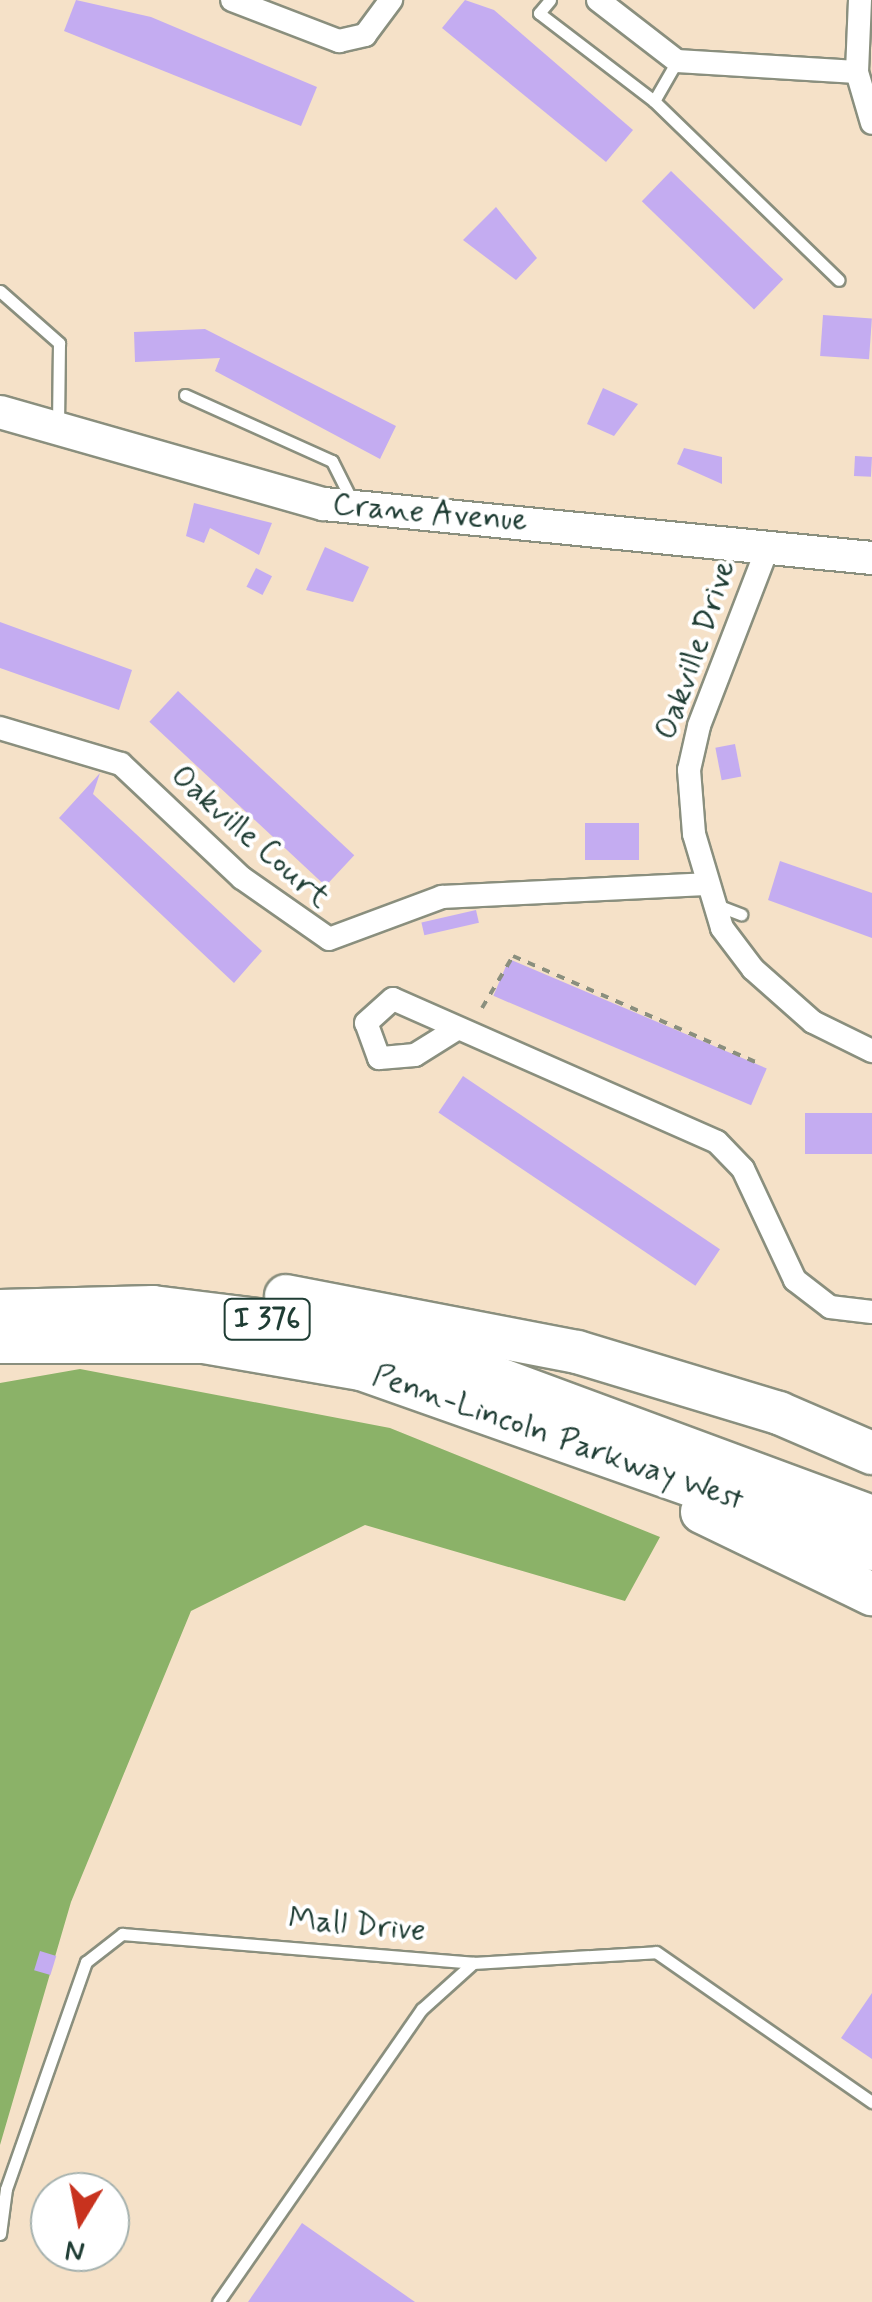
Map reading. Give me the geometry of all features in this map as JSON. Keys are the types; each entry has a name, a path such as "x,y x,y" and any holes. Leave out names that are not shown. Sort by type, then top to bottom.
{"highway":[{"path":"0,1311 209,1292 406,1312 577,1352 779,1414 872,1453"},
{"name":"Penn-Lincoln Parkway West","path":"0,1311 152,1307 316,1327 472,1369 872,1516"},
{"name":"Penn-Lincoln Parkway West","path":"0,1342 222,1344 462,1398 872,1550"},
{"path":"462,1398 872,1594"}],"street":[{"path":"232,0 339,41 365,35 391,0"},
{"path":"598,0 677,61 857,72"},
{"path":"860,0 857,72 872,123"},
{"name":"Crane Avenue","path":"0,412 354,508 766,552 872,558"},
{"name":"Oakville Drive","path":"766,552 689,770 709,894 722,928 780,995 872,1051"},
{"name":"Oakville Court","path":"0,728 121,764 242,878 329,938 442,896 709,894"},
{"path":"455,1030 717,1142 770,1210 795,1280 830,1307 872,1312"}],"lane":[{"path":"550,0 539,13 654,101 839,280"},
{"path":"654,101 677,61"},
{"path":"0,291 58,343 65,383 57,429"},
{"path":"185,395 332,461 354,508"},
{"path":"709,894 741,914"},
{"name":"Mall Drive","path":"0,2234 54,2043 89,1956 111,1939 133,1932 473,1963 668,1955 872,2102"},
{"path":"218,2302 422,2009 473,1963"}],"path":[{"path":"482,1008 513,956 756,1062"}],"green space":[{"path":"80,1369 390,1428 660,1537 625,1601 365,1525 191,1611 71,1902 0,2145 0,1383"}],"building":[{"path":"76,0 151,17 317,87 301,126 64,31"},
{"path":"465,0 494,10 633,130 606,162 442,28"},
{"path":"671,171 783,279 754,310 642,201"},
{"path":"496,207 537,258 516,280 463,240"},
{"path":"823,315 872,318 869,359 820,356"},
{"path":"205,329 396,426 380,459 215,371 220,358 135,362 134,332"},
{"path":"603,388 638,404 614,436 587,424"},
{"path":"684,448 722,457 722,484 677,464"},
{"path":"855,456 872,457 871,477 854,476"},
{"path":"194,503 272,523 259,555 210,528 204,543 186,536"},
{"path":"325,547 369,567 353,602 306,590"},
{"path":"256,568 272,576 263,595 246,587"},
{"path":"0,622 132,670 119,710 0,668"},
{"path":"178,691 354,855 326,886 149,722"},
{"path":"735,744 741,776 722,780 715,748"},
{"path":"100,773 93,794 262,951 234,983 59,818"},
{"path":"585,823 639,823 639,860 585,860"},
{"path":"780,861 872,893 872,938 768,900"},
{"path":"476,910 479,923 424,935 421,923"},
{"path":"509,959 767,1068 751,1105 493,996"},
{"path":"463,1076 720,1249 695,1286 438,1112"},
{"path":"805,1113 872,1113 872,1154 805,1154"},
{"path":"40,1951 56,1956 50,1975 34,1970"},
{"path":"872,1993 872,2059 841,2038"},
{"path":"302,2223 415,2302 248,2302"}]}
